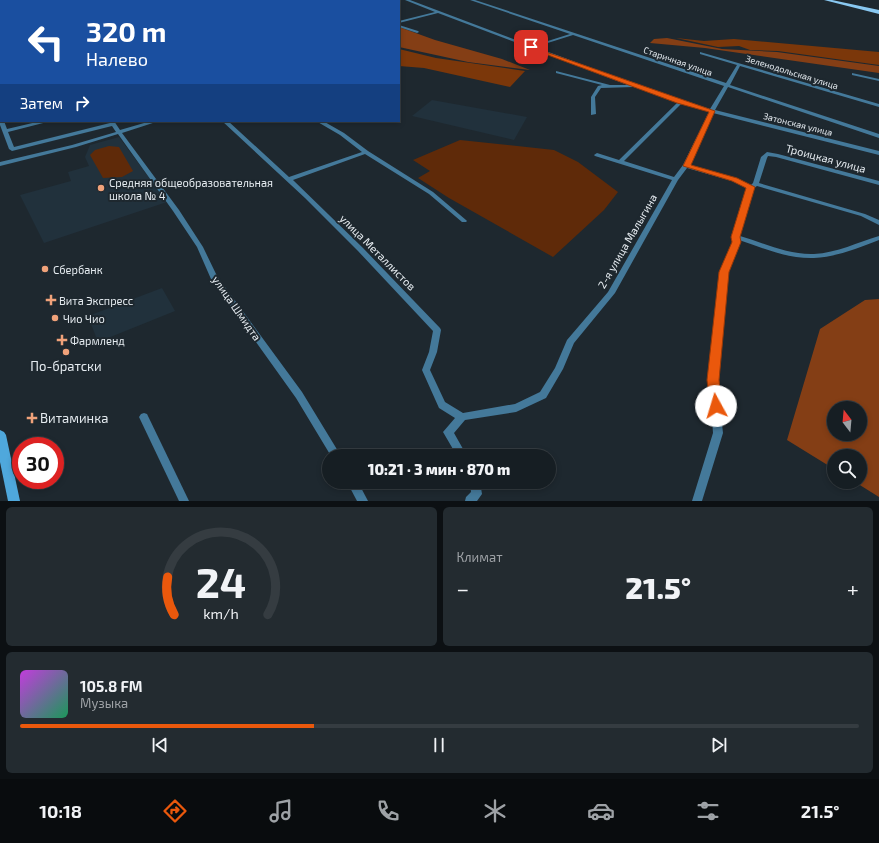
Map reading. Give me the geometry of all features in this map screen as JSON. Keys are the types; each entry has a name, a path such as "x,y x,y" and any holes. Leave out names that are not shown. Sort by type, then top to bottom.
{"main road":[{"path":"826,0 879,12"},
{"path":"838,0 879,9"},
{"path":"0,434 14,501"}],"street":[{"name":"Затонская улица","path":"407,0 680,102 879,153"},
{"name":"Старичная улица","path":"472,0 725,86 879,136"},
{"path":"400,22 438,12"},
{"path":"400,26 416,32"},
{"path":"531,47 573,34"},
{"name":"Зеленодольская улица","path":"701,53 879,106"},
{"name":"2-я улица Малыгина","path":"462,416 516,408 543,395 559,369 570,342 611,293 675,179 686,166 712,111 739,64"},
{"path":"558,72 610,86"},
{"path":"854,74 879,80"},
{"path":"593,114 593,97 600,87 638,87"},
{"path":"620,162 680,102"},
{"path":"2,122 12,149 13,160"},
{"path":"5,131 44,122"},
{"path":"12,149 112,122"},
{"name":"улица Шмидта","path":"112,122 176,210 200,247 214,277 299,395 332,449"},
{"path":"0,164 74,146 153,122"},
{"name":"улица Металлистов","path":"226,122 288,180 408,298 437,330 433,352 426,370 442,405 462,416"},
{"path":"321,122 342,134 366,152 431,193 464,220"},
{"path":"288,180 366,152"},
{"name":"Троицкая улица","path":"754,185 764,157 767,154 776,155 879,183"},
{"path":"597,155 675,179"},
{"path":"686,166 863,214 879,223"},
{"path":"697,501 718,433 713,380 724,272 736,242 736,237 754,185"},
{"path":"736,237 798,255 815,256 879,238"},
{"path":"458,449 448,432 462,416"},
{"path":"144,417 184,501"},
{"path":"356,489 363,501"},
{"path":"470,501 477,494 476,489"}],"shaded area":[{"path":"400,27 435,40 502,59 530,70 468,62 400,47"},
{"path":"667,38 722,49 777,52 879,66 879,73 705,48 650,43 654,39"},
{"path":"676,38 704,41 734,39 879,52 879,65 778,51 750,50 739,46 718,47"},
{"path":"400,49 436,58 525,71 510,87 424,68 400,66"},
{"path":"432,100 527,117 514,140 412,116"},
{"name":"Средняя общеобразовательная школа № 4","path":"119,137 167,202 44,243 20,195 71,181 68,172 89,166 85,157 90,145"},
{"path":"460,140 554,150 578,162 618,192 604,210 553,257 449,198 418,178 430,171 413,160"},
{"path":"109,146 119,147 133,171 122,177 103,178 90,155 95,150"},
{"path":"162,288 175,311 98,342 88,316"},
{"path":"879,299 879,497 866,489 867,449 827,449 827,465 787,440 820,329 865,300"}],"place":[{"name":"Средняя общеобразовательная школа № 4","path":"101,188"},
{"name":"Сбербанк","path":"45,269"},
{"name":"Вита Экспресс","path":"51,300"},
{"name":"Чио Чио","path":"55,318"},
{"name":"Фармленд","path":"62,340"},
{"name":"По-братски","path":"66,352"},
{"name":"Витаминка","path":"32,418"}],"route":[{"path":"531,47 680,102 712,111 686,166 734,180 751,187 736,237 736,242 724,272 713,380 716,406"}]}
